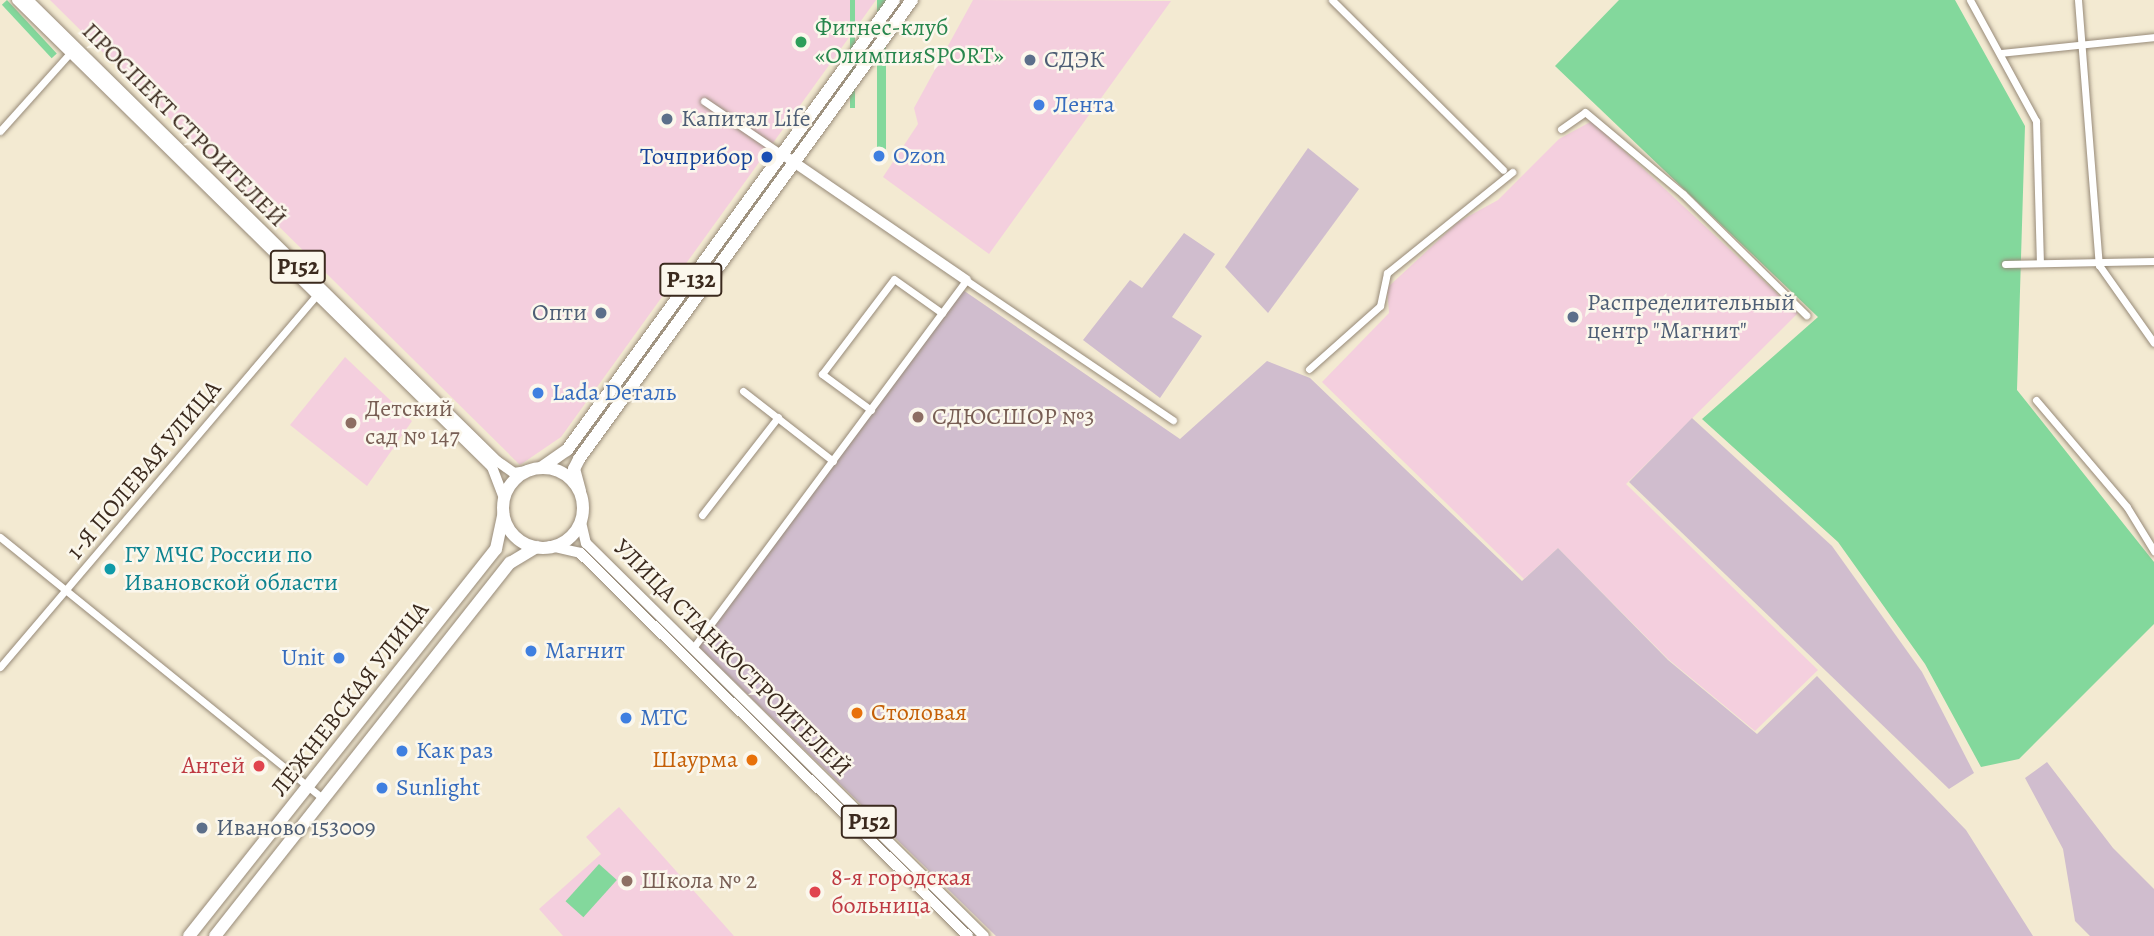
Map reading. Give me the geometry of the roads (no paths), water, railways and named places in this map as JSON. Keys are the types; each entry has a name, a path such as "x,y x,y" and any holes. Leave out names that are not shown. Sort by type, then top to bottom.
{"highway":[{"name":"Р-132","path":"541,468 567,450 894,0"},
{"name":"Р-132","path":"580,491 574,469 579,459 796,164 912,0"},
{"path":"541,468 564,474 580,491 581,522 544,547 515,536 503,515 504,499 527,471 541,468"},
{"name":"ЛЕЖНЕВСКАЯ УЛИЦА","path":"189,936 496,550 503,515"},
{"name":"ЛЕЖНЕВСКАЯ УЛИЦА","path":"215,936 510,563 544,547"}],"main road":[{"name":"ПРОСПЕКТ СТРОИТЕЛЕЙ","path":"17,0 69,54 497,461 514,473 527,471"},
{"name":"ПРОСПЕКТ СТРОИТЕЛЕЙ","path":"28,0 496,471 504,499"},
{"name":"УЛИЦА СТАНКОСТРОИТЕЛЕЙ","path":"581,522 584,540 984,936"},
{"name":"УЛИЦА СТАНКОСТРОИТЕЛЕЙ","path":"544,547 580,553 968,936"}],"street":[{"path":"1332,0 1503,170"},
{"path":"1970,0 2036,121 2040,263"},
{"path":"2078,0 2099,265 2154,342"},
{"path":"2000,54 2082,48 2154,37"},
{"path":"0,131 69,54"},
{"path":"704,101 1173,420"},
{"path":"1561,128 1586,112 1683,194 1806,315"},
{"path":"1309,369 1380,306 1387,273 1512,173"},
{"path":"2005,264 2099,265 2154,261"},
{"path":"871,411 822,374 894,279 942,313"},
{"path":"693,648 871,411 966,279"},
{"name":"1-Я ПОЛЕВАЯ УЛИЦА","path":"0,667 318,293"},
{"path":"743,391 833,461"},
{"path":"2036,400 2127,507 2154,551"},
{"path":"702,515 778,417"},
{"path":"0,537 65,593 325,799"}],"place":[{"name":"Фитнес-клуб «ОлимпияSPORT»","path":"801,42"},
{"name":"СДЭК","path":"1030,60"},
{"name":"Лента","path":"1039,105"},
{"name":"Капитал Life","path":"667,119"},
{"name":"Ozon","path":"879,156"},
{"name":"Точприбор","path":"767,157"},
{"name":"Опти","path":"601,313"},
{"name":"Распределительный центр \"Магнит\"","path":"1573,317"},
{"name":"Lada Dеталь","path":"538,393"},
{"name":"СДЮСШОР №3","path":"918,417"},
{"name":"Детский сад № 147","path":"351,423"},
{"name":"ГУ МЧС России по Ивановской области","path":"110,569"},
{"name":"Магнит","path":"531,651"},
{"name":"Unit","path":"339,658"},
{"name":"Столовая","path":"857,713"},
{"name":"МТС","path":"626,718"},
{"name":"Как раз","path":"402,751"},
{"name":"Шаурма","path":"752,760"},
{"name":"Антей","path":"259,766"},
{"name":"Sunlight","path":"382,788"},
{"name":"Иваново 153009","path":"202,828"},
{"name":"Школа № 2","path":"627,881"},
{"name":"8-я городская больница","path":"815,892"}]}
